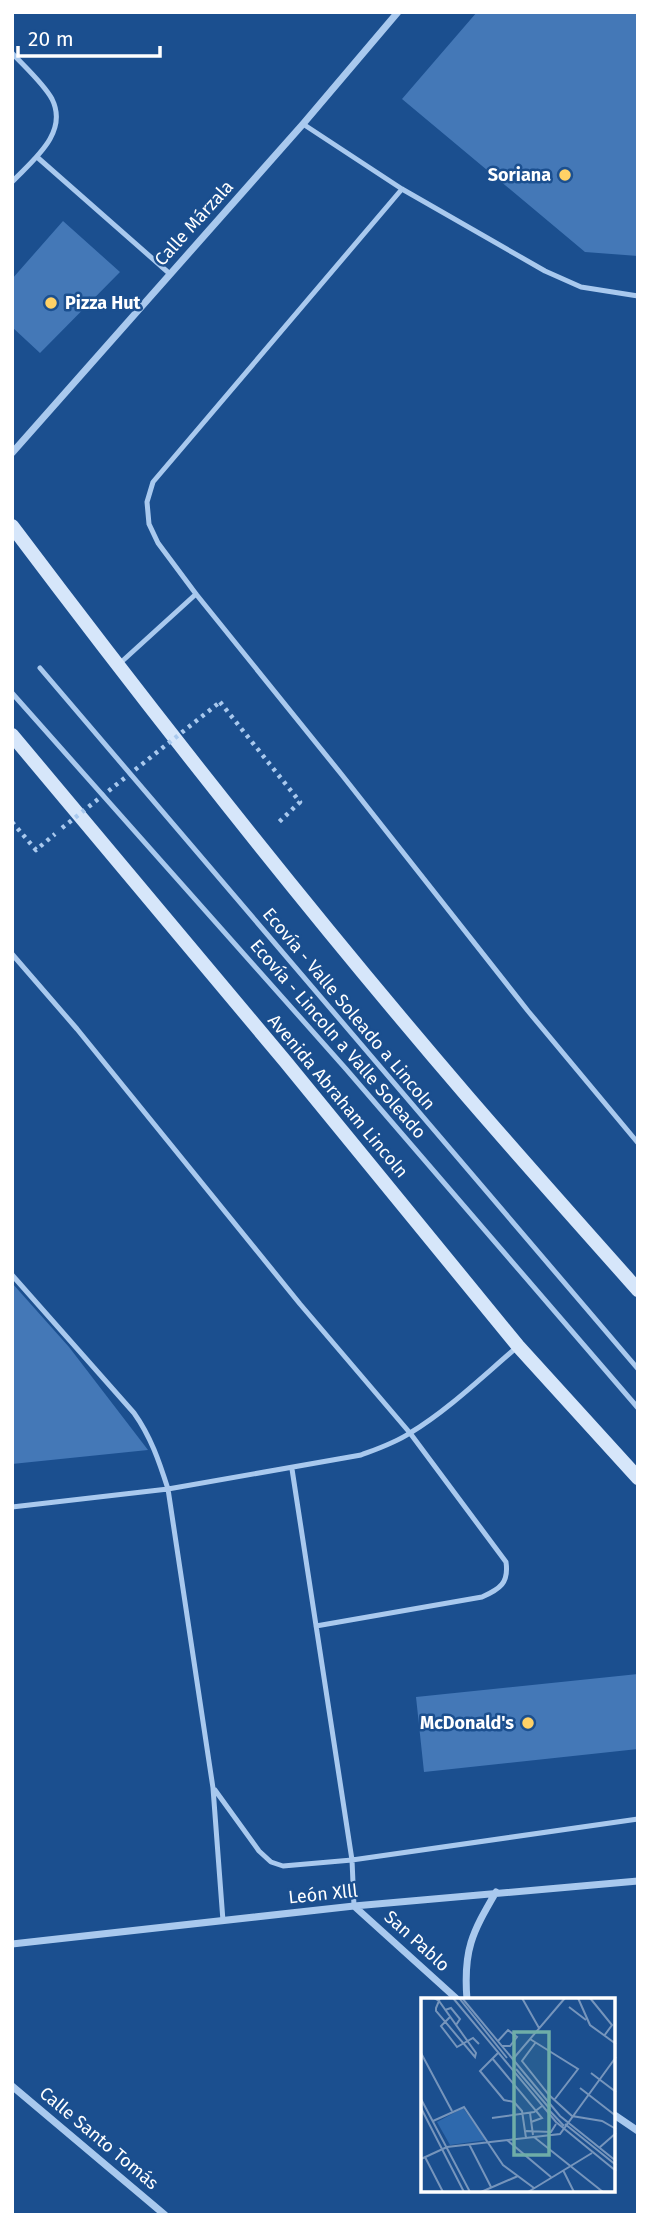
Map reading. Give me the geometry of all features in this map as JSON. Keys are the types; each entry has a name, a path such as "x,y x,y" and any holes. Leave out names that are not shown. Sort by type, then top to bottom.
{"main road":[{"path":"12,526 117,666 370,981 638,1290"},
{"name":"Avenida Abraham Lincoln","path":"12,735 518,1346 638,1478"}],"street":[{"name":"Calle Márzala","path":"12,453 303,124 398,12"},
{"name":"León Xlll","path":"12,1944 354,1906 638,1881"},
{"path":"467,1998 465,1976 468,1951 476,1927 496,1892"},
{"name":"San Pablo","path":"354,1906 456,1998"},
{"name":"Calle Santo Tomás","path":"12,2086 165,2215"},
{"path":"615,2115 638,2131"}],"lane":[{"path":"12,53 51,97 57,113 51,140 12,182"},
{"path":"303,124 402,189 545,271 581,287 638,296"},
{"path":"37,157 170,274"},
{"path":"402,189 153,482 148,502 149,524 158,543 196,594 528,1011 638,1143"},
{"path":"117,666 196,594"},
{"name":"Ecovía - Valle Soleado a Lincoln","path":"40,668 638,1369"},
{"name":"Ecovía - Lincoln a Valle Soleado","path":"12,693 346,1069 638,1408"},
{"path":"12,954 77,1029 300,1304 410,1433 506,1562 508,1573 503,1583 494,1592 482,1597 316,1626"},
{"path":"12,1275 134,1413 157,1452 168,1489 213,1788 223,1921"},
{"path":"12,1507 168,1489 360,1455 410,1433 518,1346"},
{"path":"292,1469 352,1860 354,1906"},
{"path":"213,1788 259,1852 271,1862 283,1866 352,1860 638,1819"}],"path":[{"path":"12,822 36,850 220,702 300,802"}],"building":[{"name":"Soriana","path":"477,12 638,12 638,256 585,252 402,99"},
{"name":"Pizza Hut","path":"63,221 120,272 40,353 12,327 12,279"},
{"path":"12,1283 69,1347 148,1450 12,1464"},
{"name":"McDonald's","path":"638,1674 638,1749 424,1772 416,1697"}],"place":[{"name":"Soriana","path":"565,175"},
{"name":"Pizza Hut","path":"51,303"},
{"name":"McDonald's","path":"528,1723"}]}
